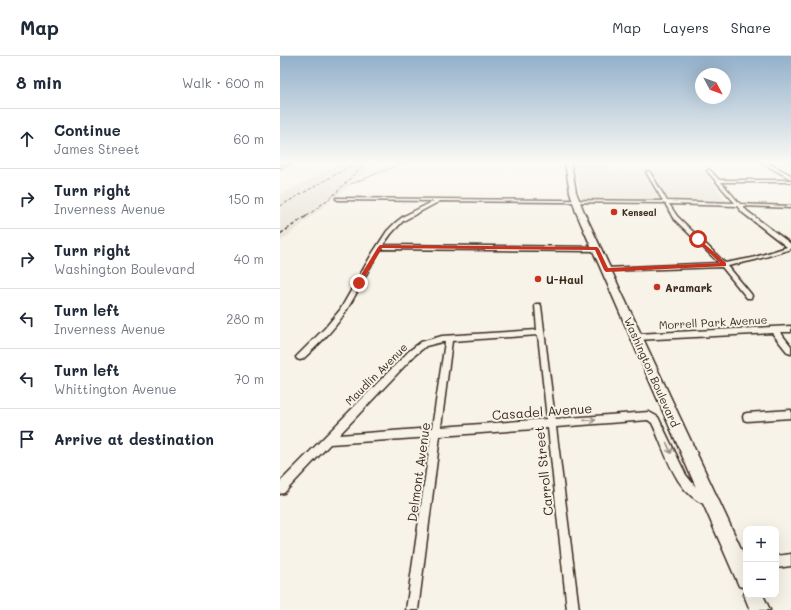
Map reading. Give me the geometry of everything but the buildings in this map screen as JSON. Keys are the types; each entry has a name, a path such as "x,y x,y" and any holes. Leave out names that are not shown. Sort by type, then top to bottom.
{"main road":[{"name":"Washington Boulevard","path":"572,189 576,202 636,337 712,504 743,568"},
{"path":"754,598 760,610"}],"street":[{"path":"658,189 681,224 724,264 749,296"},
{"path":"724,189 739,206 752,218 791,247"},
{"path":"338,199 665,202 791,207"},
{"path":"300,357 338,318 389,233 400,221 440,200"},
{"path":"380,247 597,249"},
{"path":"606,270 724,264 753,259 791,247"},
{"name":"Carroll Street","path":"538,306 573,610"},
{"name":"Morrell Park Avenue","path":"636,337 791,329"},
{"path":"774,330 791,351"},
{"name":"Maudlin Avenue","path":"280,489 412,352 428,342 449,338 541,332"},
{"name":"Delmont Avenue","path":"412,610 449,338"},
{"path":"747,417 791,414"},
{"name":"Casadel Avenue","path":"327,440 648,416 655,420 681,476 687,485 696,494 712,504"},
{"path":"779,562 791,560"}],"shaded area":[{"path":"292,189 345,189 280,242 280,195"},
{"path":"579,189 717,189 728,203 582,201"}],"railway":[{"path":"280,206 310,189"},
{"path":"307,216 340,189"},
{"path":"280,234 308,215"}],"place":[{"name":"Kenseal","path":"614,212"},
{"name":"U-Haul","path":"538,279"},
{"name":"Aramark","path":"657,287"}],"route":[{"path":"359,283 380,247 597,249 606,270 724,264 698,239"}]}
